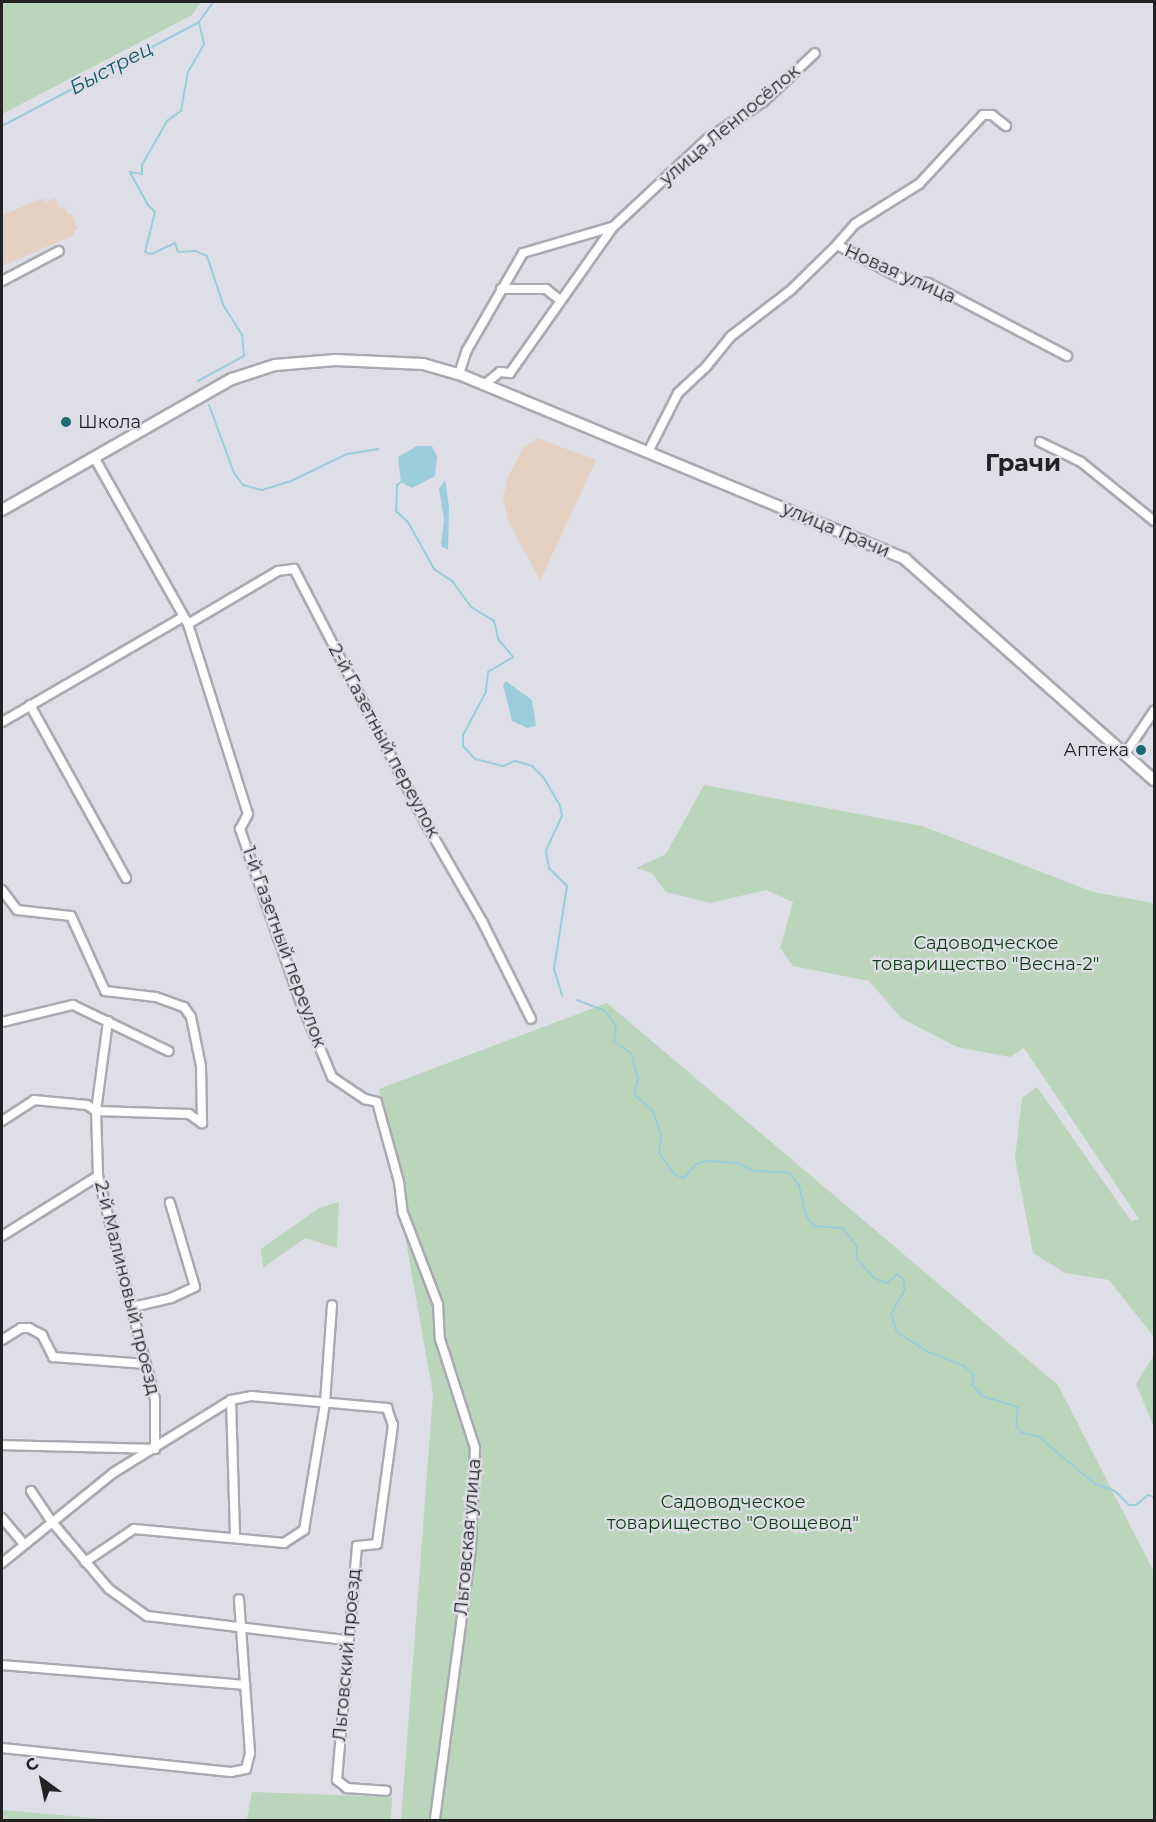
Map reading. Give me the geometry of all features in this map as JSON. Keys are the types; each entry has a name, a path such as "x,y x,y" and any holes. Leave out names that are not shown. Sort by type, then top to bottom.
{"street":[{"name":"улица Ленпосёлок","path":"485,384 500,372 510,373 613,227 707,140 763,102 815,52"},
{"name":"Новая улица","path":"1006,126 992,115 983,115 919,184 855,224 837,245 902,279 928,283 1067,356"},
{"path":"459,374 501,289 523,253 613,227"},
{"path":"648,452 678,393 706,367 730,337 792,289 837,245"},
{"path":"2,280 59,251"},
{"path":"501,289 546,289 560,300"},
{"name":"улица Грачи","path":"2,510 232,379 275,365 336,360 423,364 485,384 905,559 1155,780"},
{"path":"1040,442 1080,462 1155,521"},
{"name":"1-й Газетный переулок","path":"94,457 185,620 248,814 240,829 300,1000 332,1077"},
{"name":"2-й Газетный переулок","path":"185,620 278,571 294,569 425,822 473,902 531,1019"},
{"path":"2,722 185,620"},
{"path":"30,705 126,878"},
{"path":"1125,754 1155,711"},
{"path":"2,890 17,909 71,916 105,991 156,997 184,1007 191,1017 201,1066 202,1124 189,1114 96,1110 87,1105 34,1100 2,1121"},
{"path":"2,1022 73,1005 168,1051"},
{"name":"2-й Малиновый проезд","path":"108,1021 96,1110 98,1176 133,1306 155,1400 155,1449"},
{"name":"Льговская улица","path":"332,1077 365,1099 377,1102 399,1182 403,1214 438,1304 440,1339 475,1448 471,1549 435,1821"},
{"path":"2,1236 98,1176"},
{"path":"133,1306 171,1298 195,1287 170,1203"},
{"path":"85,1562 134,1529 284,1543 304,1530 325,1403 332,1305"},
{"path":"2,1340 21,1328 30,1328 42,1335 52,1357 146,1364"},
{"path":"2,1563 113,1473 231,1400 251,1396 325,1403"},
{"path":"231,1400 235,1538"},
{"name":"Льговский проезд","path":"325,1403 387,1408 393,1425 377,1544 357,1546 346,1640 337,1780 347,1788 386,1791"},
{"path":"2,1445 155,1449"},
{"path":"31,1491 52,1522 109,1589 147,1616 346,1640"},
{"path":"2,1518 24,1544"},
{"path":"2,1748 231,1772 246,1769 250,1753 239,1599"},
{"path":"2,1665 245,1685"}],"shaded area":[{"path":"44,198 46,202 55,198 59,208 64,207 68,215 72,214 78,229 73,231 74,235 2,266 2,215"},
{"path":"537,438 596,460 540,581 509,522 503,499 508,477 524,447"}],"green space":[{"path":"2,2 201,2 192,15 2,114"},
{"name":"Садоводческое товарищество \"Весна-2\"","path":"704,785 922,826 1093,892 1154,903 1154,1337 1109,1280 1065,1273 1033,1253 1015,1158 1022,1098 1037,1087 1131,1221 1139,1219 1024,1048 1010,1057 957,1047 901,1018 869,981 793,966 780,948 793,902 766,890 710,903 666,892 652,873 636,868 666,854"},
{"name":"Садоводческое товарищество \"Овощевод\"","path":"607,1003 1058,1385 1154,1572 1154,1820 401,1820 433,1394 379,1089"},
{"path":"339,1202 337,1248 305,1238 263,1268 261,1249 319,1208"},
{"path":"1154,1355 1154,1427 1136,1384"},
{"path":"252,1792 392,1797 391,1820 247,1820"},
{"path":"2,1810 117,1820 2,1820"}],"water":[{"path":"417,446 432,446 437,457 435,476 412,488 401,482 398,457"},
{"path":"445,480 449,507 448,550 441,546 444,519 439,489"},
{"path":"506,681 532,700 536,726 528,728 512,721 503,685"}],"waterway":[{"name":"Быстрец","path":"2,126 199,22 213,2"},
{"path":"198,381 244,356 242,335 223,304 207,256 195,251 178,252 175,243 151,254 145,252 155,212 148,205 130,172 142,174 142,165 167,121 181,111 188,72 204,44 199,22"},
{"path":"209,405 234,473 243,485 262,490 289,482 347,454 379,449"},
{"path":"401,482 397,485 396,511 408,522 434,569 453,582 471,607 494,621 498,639 513,657 488,672 486,692 463,735 463,746 475,759 503,766 515,761 532,766 544,778 560,806 562,816 546,851 549,868 567,886 554,969 562,996"},
{"path":"577,1000 605,1011 616,1026 614,1042 631,1053 638,1079 634,1094 653,1111 661,1135 659,1153 675,1175 684,1178 696,1164 707,1161 737,1163 755,1171 789,1173 799,1185 806,1215 814,1226 843,1228 857,1247 857,1259 875,1279 887,1283 897,1274 903,1279 905,1289 891,1314 897,1332 926,1351 963,1365 974,1375 972,1384 982,1396 1018,1407 1016,1426 1022,1433 1039,1437 1095,1484 1115,1491 1129,1505 1136,1505 1148,1495 1154,1497"}],"place":[{"name":"Школа","path":"66,422"},
{"name":"Аптека","path":"1141,750"}],"district":[{"name":"Грачи","path":"1023,463"}]}
